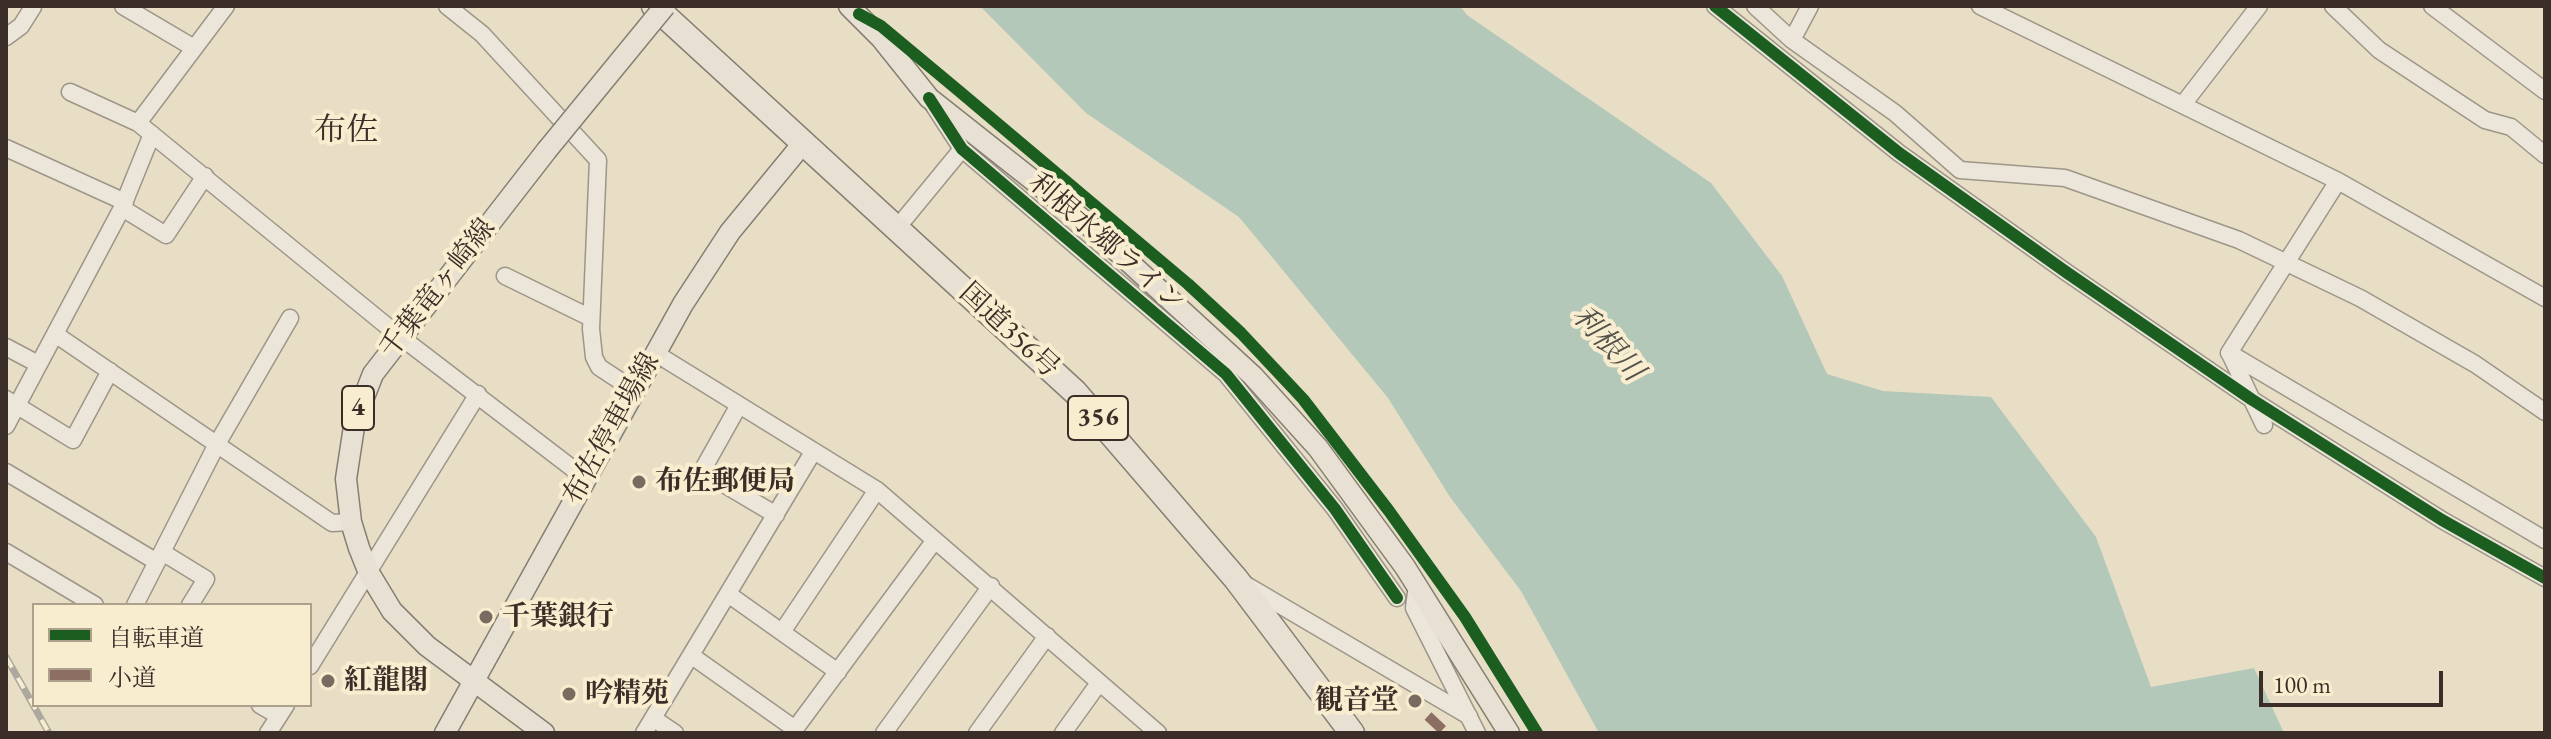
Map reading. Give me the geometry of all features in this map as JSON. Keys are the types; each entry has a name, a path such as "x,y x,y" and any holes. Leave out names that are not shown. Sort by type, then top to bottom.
{"highway":[{"name":"国道356号","path":"654,6 1075,392 1236,579 1352,733"}],"main road":[{"name":"千葉竜ヶ崎線","path":"544,733 411,632 392,611 369,573 351,522 346,479 355,420 373,374 400,336 665,6"},
{"name":"利根水郷ライン","path":"849,6 881,38 929,98 1082,219 1253,376 1318,448 1417,585 1509,733"},
{"name":"布佐停車場線","path":"445,733 655,353 730,232 804,142"}],"street":[{"path":"6,37 21,26 32,6"},
{"path":"123,6 194,48"},
{"path":"138,123 226,6"},
{"path":"447,6 482,34 598,160 591,318 594,357 599,367 634,390"},
{"path":"1715,6 1899,153 2251,399 2442,520 2545,578"},
{"path":"1755,6 1792,40 1895,113 1960,170 2065,178 2287,261 2436,342 2545,412"},
{"path":"1792,40 1810,6"},
{"path":"1980,6 2184,103 2338,181 2545,298"},
{"path":"2184,103 2259,6"},
{"path":"2333,6 2379,50 2485,120 2511,127 2545,155"},
{"path":"2432,6 2542,82"},
{"path":"70,92 138,123 400,336 585,478"},
{"path":"929,98 962,149 1226,374 1335,509 1397,598"},
{"path":"6,426 12,402 38,364 124,205 152,134"},
{"path":"6,148 124,205 166,235 205,176"},
{"path":"962,149 1003,154"},
{"path":"897,228 962,149"},
{"path":"2229,353 2338,181"},
{"path":"505,276 591,318"},
{"path":"136,603 217,444 290,318"},
{"path":"55,334 332,523 351,522"},
{"path":"6,347 38,364"},
{"path":"655,353 877,490 1157,733"},
{"path":"2229,353 2264,425"},
{"path":"2229,353 2545,540"},
{"path":"12,402 73,440 110,371"},
{"path":"312,663 478,394"},
{"path":"739,405 702,471 776,515"},
{"path":"644,733 813,452"},
{"path":"6,472 206,579 191,603"},
{"path":"782,632 877,490"},
{"path":"692,656 794,731 935,540"},
{"path":"6,552 92,603"},
{"path":"1236,579 1469,716"},
{"path":"1417,585 1414,608 1477,733"},
{"path":"884,733 991,586"},
{"path":"728,594 838,672"},
{"path":"977,733 1047,636"},
{"path":"1063,733 1099,683"},
{"path":"268,733 282,711"},
{"path":"653,718 675,733"}],"water":[{"name":"利根川","path":"980,6 1460,6 1467,15 1711,183 1782,276 1827,374 1883,391 1991,397 2096,537 2151,687 2254,668 2284,733 1599,733 1521,591 1450,497 1388,398 1239,217 1086,113"}],"railway":[{"path":"6,657 32,703"},
{"path":"34,707 49,733"}],"marked path":[{"path":"1428,716 1446,733"}],"cycle path":[{"path":"1715,6 1899,153 2066,272 2251,399 2442,520 2545,578"},
{"path":"859,14 881,26 959,91 1188,284 1241,333 1303,399 1389,511 1465,617 1537,733"},
{"path":"929,98 962,149 1226,374 1335,509 1397,598"}],"place":[{"name":"布佐郵便局","path":"639,482"},
{"name":"千葉銀行","path":"486,617"},
{"name":"紅龍閣","path":"328,681"},
{"name":"吟精苑","path":"569,694"},
{"name":"観音堂","path":"1415,701"}],"district":[{"name":"布佐","path":"346,131"}]}
